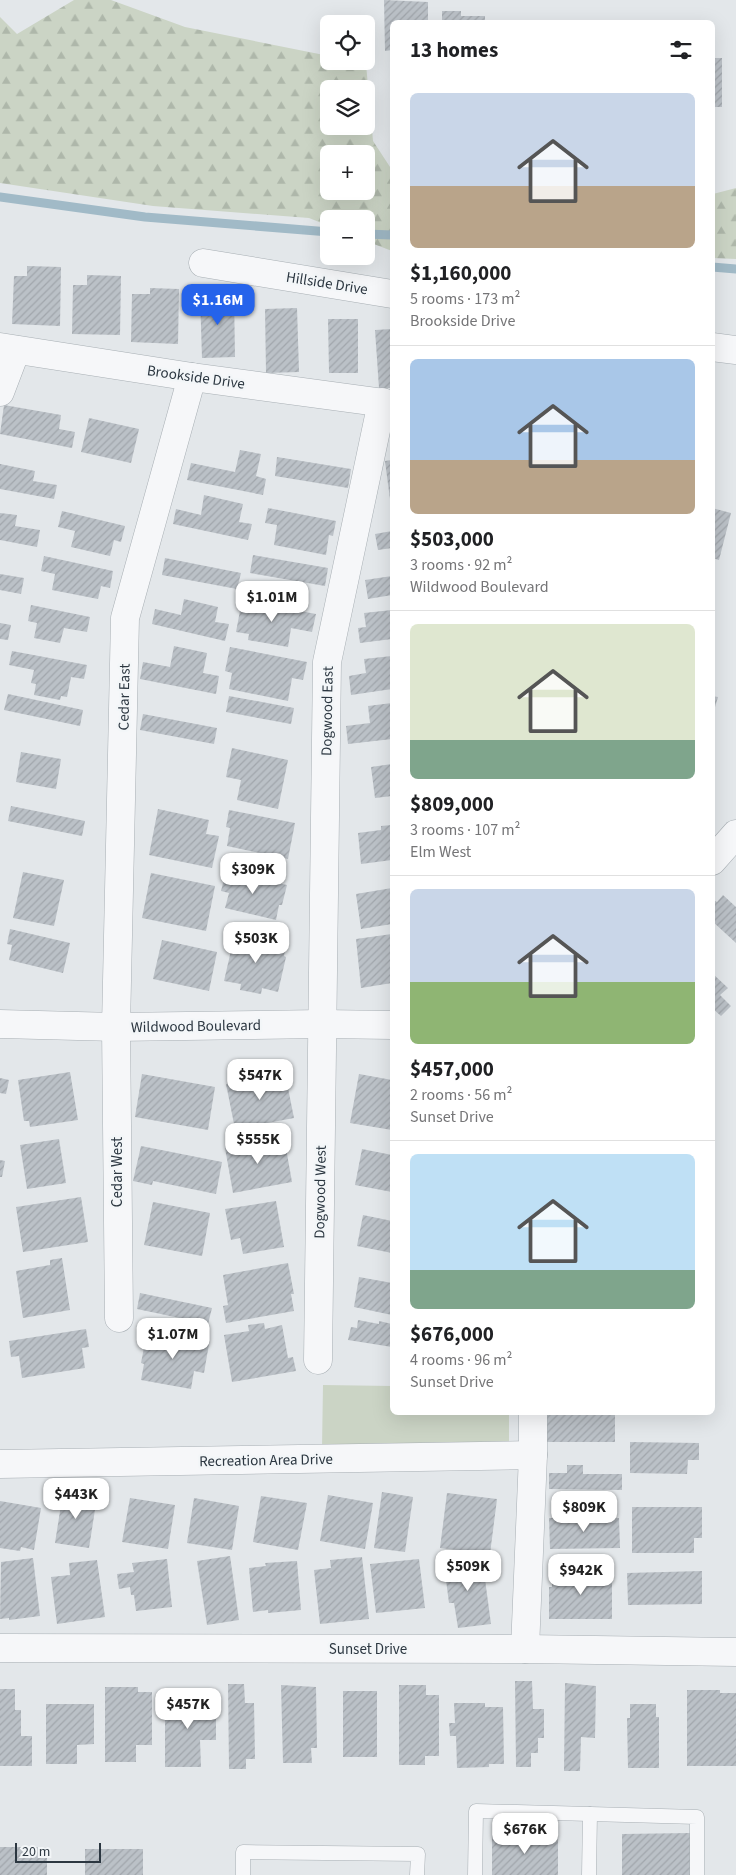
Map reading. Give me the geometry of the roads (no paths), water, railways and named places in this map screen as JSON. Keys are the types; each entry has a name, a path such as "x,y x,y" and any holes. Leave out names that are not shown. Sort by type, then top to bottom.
{"street":[{"name":"Hillside Drive","path":"203,263 390,294"},
{"path":"715,347 736,350"},
{"path":"0,392 8,348"},
{"name":"Brookside Drive","path":"8,348 192,377 387,403"},
{"name":"Cedar East","path":"116,1027 125,618 192,377"},
{"name":"Dogwood East","path":"322,1024 328,662 387,403"},
{"path":"715,858 736,834"},
{"name":"Wildwood Boulevard","path":"0,1024 116,1027 390,1025"},
{"name":"Dogwood West","path":"318,1360 322,1024"},
{"name":"Cedar West","path":"116,1027 119,1318"},
{"path":"525,1649 533,1415"},
{"name":"Recreation Area Drive","path":"0,1464 533,1455"},
{"name":"Sunset Drive","path":"0,1648 525,1649 736,1652"}],"lane":[{"path":"475,1875 476,1811 698,1816 697,1875"},
{"path":"589,1875 590,1814"},
{"path":"243,1875 243,1852 418,1854 417,1875"}],"waterway":[{"path":"0,197 145,217 320,231"},
{"path":"375,234 390,235"},
{"path":"715,267 736,269"}]}
